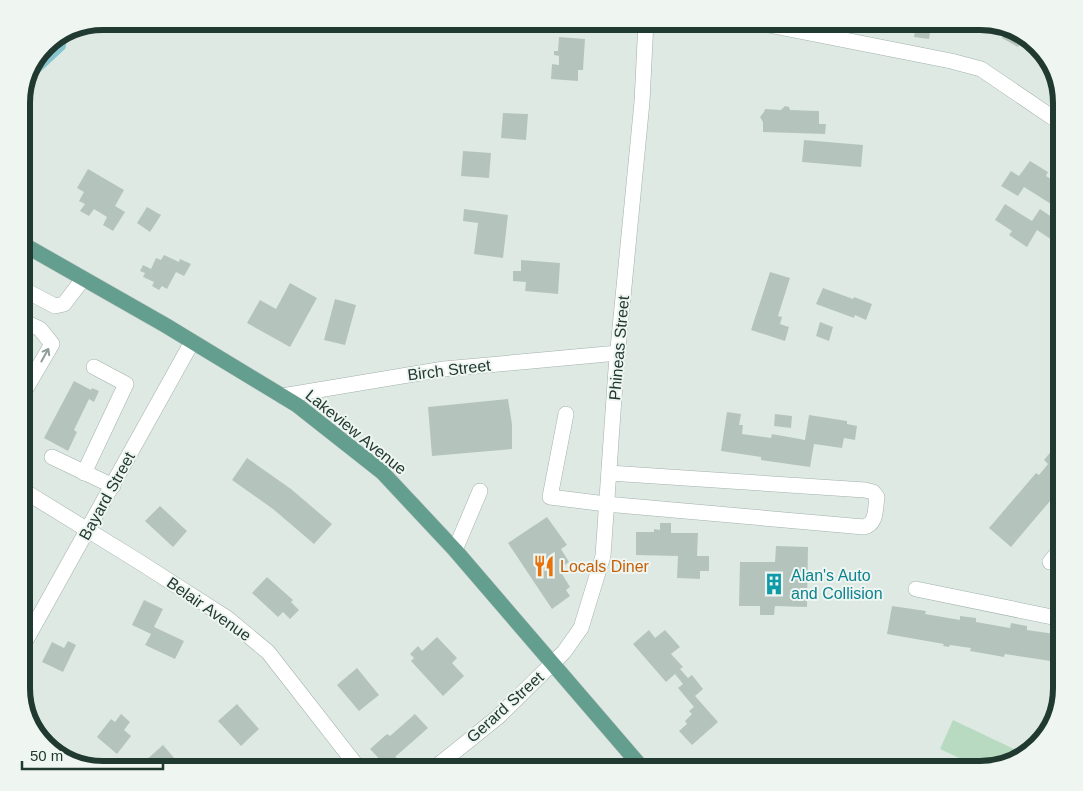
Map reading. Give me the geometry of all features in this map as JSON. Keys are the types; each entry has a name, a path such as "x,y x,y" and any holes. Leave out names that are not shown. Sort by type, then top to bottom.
{"main road":[{"name":"Lakeview Avenue","path":"30,248 282,396 382,472 456,550 636,761"}],"street":[{"name":"Phineas Street","path":"554,663 581,628 603,556 618,353 642,102 646,30"},
{"path":"795,30 942,59 981,69 1053,118"},
{"path":"30,293 55,306 64,304 83,279"},
{"path":"30,324 40,329 52,344 30,382"},
{"name":"Bayard Street","path":"30,634 192,342"},
{"name":"Birch Street","path":"282,396 444,369 618,353"},
{"path":"84,473 126,384 94,367"},
{"path":"566,414 550,496 606,504 864,527 870,526 874,522 877,497 873,492 866,490 608,472"},
{"path":"52,458 113,486"},
{"path":"456,550 480,491"},
{"name":"Belair Avenue","path":"30,494 227,618 268,652 353,761"},
{"path":"1050,562 1053,558"},
{"path":"916,589 1053,617"},
{"name":"Gerard Street","path":"443,761 498,717 554,663"}],"green space":[{"path":"953,720 1014,749 1012,753 999,759 966,761 940,749"}],"building":[{"path":"915,30 926,30 926,32 930,33 929,39 914,37"},
{"path":"1004,34 1021,43 1018,47 1002,38"},
{"path":"559,37 585,39 583,70 578,70 578,81 551,79 552,64 559,65 559,56 554,55 554,51 558,51"},
{"path":"785,106 789,107 790,110 819,111 819,124 826,124 825,134 763,132 763,122 760,117 765,109 781,110"},
{"path":"503,113 528,114 526,140 501,138"},
{"path":"804,140 863,145 861,167 802,162"},
{"path":"463,151 491,153 489,178 461,176"},
{"path":"1030,161 1048,172 1046,176 1053,180 1053,201 1051,204 1024,187 1018,196 1001,186 1011,171 1019,176"},
{"path":"88,169 124,190 115,206 125,212 113,231 103,225 107,217 94,209 89,216 80,211 85,204 79,201 84,192 77,188"},
{"path":"1005,204 1032,221 1040,209 1053,218 1053,241 1037,230 1027,247 1009,235 1012,231 995,220"},
{"path":"147,207 161,215 150,232 137,223"},
{"path":"464,209 508,215 503,258 474,254 478,223 463,221"},
{"path":"164,255 179,262 180,259 191,264 184,276 176,272 167,289 162,286 159,290 152,286 154,282 143,277 145,273 140,271 143,265 151,269 156,258 161,260"},
{"path":"521,260 560,263 558,294 525,291 526,282 513,281 513,271 521,271"},
{"path":"770,272 790,278 778,316 782,317 780,324 789,327 785,341 751,330"},
{"path":"290,283 317,298 290,347 247,323 260,300 276,309"},
{"path":"823,288 872,304 866,320 855,315 854,318 816,304"},
{"path":"335,299 356,305 345,345 324,340"},
{"path":"820,322 833,327 829,341 816,336"},
{"path":"74,381 91,390 92,388 99,391 94,402 89,399 74,430 77,432 68,451 44,438"},
{"path":"508,399 512,424 512,449 432,456 428,407"},
{"path":"727,412 741,414 739,425 743,425 742,434 771,438 772,434 805,440 809,415 847,421 847,424 857,426 855,440 844,438 842,448 814,444 810,467 761,460 761,457 721,451"},
{"path":"775,414 792,416 791,428 774,426"},
{"path":"1053,449 1053,498 1011,547 989,528 1036,473 1039,475 1048,464 1044,460"},
{"path":"247,458 291,489 332,524 314,544 273,509 232,480"},
{"path":"160,506 187,531 173,547 145,521"},
{"name":"Locals Diner","path":"547,517 567,545 561,549 569,562 559,569 570,587 566,590 570,596 552,609 508,543"},
{"path":"660,523 671,523 671,533 698,533 697,556 709,556 709,571 700,571 700,579 677,578 678,556 636,555 636,532 660,530"},
{"name":"Alan's Auto and Collision","path":"776,546 808,547 807,607 775,606 774,615 760,615 760,606 739,606 740,562 775,562"},
{"path":"267,577 293,600 291,602 299,610 290,619 283,612 278,617 252,593"},
{"path":"144,600 163,609 154,627 184,641 175,659 145,645 151,634 132,625"},
{"path":"892,606 926,611 925,614 960,620 960,616 976,618 976,622 1010,628 1011,623 1027,626 1027,630 1053,634 1053,661 1005,654 1004,657 970,651 971,648 943,646 944,644 887,634"},
{"path":"649,630 655,638 665,630 680,647 671,654 683,667 680,669 688,678 692,675 703,689 695,696 718,722 692,745 679,731 687,724 685,721 692,714 689,711 694,707 678,688 683,684 675,674 666,682 633,644"},
{"path":"437,637 457,658 452,663 464,676 443,696 411,661 414,658 410,654 418,646 422,651"},
{"path":"68,641 76,645 63,672 42,662 52,642 64,648"},
{"path":"357,668 379,695 359,711 337,685"},
{"path":"237,704 259,729 241,746 218,721"},
{"path":"121,714 130,722 124,730 131,736 117,754 97,737 111,719 115,722"},
{"path":"415,714 428,728 395,757 398,759 396,761 381,761 370,749 387,734 390,736"},
{"path":"163,745 177,761 145,761"}],"waterway":[{"path":"38,70 63,47 64,41"}],"place":[{"name":"Locals Diner","path":"544,566"},
{"name":"Alan's Auto and Collision","path":"774,584"}]}
